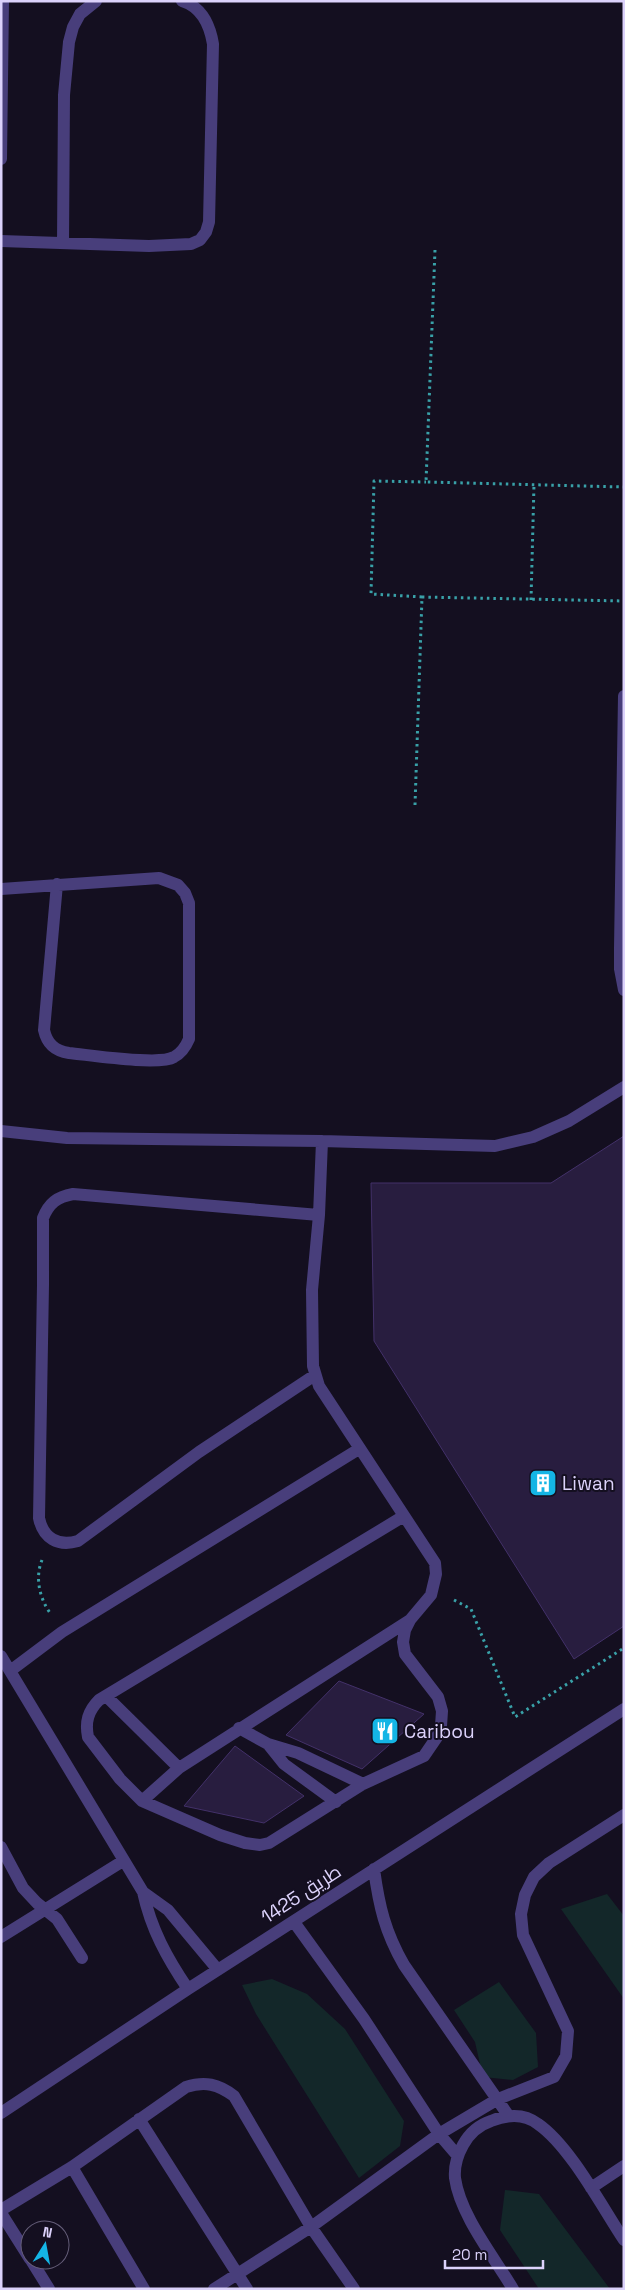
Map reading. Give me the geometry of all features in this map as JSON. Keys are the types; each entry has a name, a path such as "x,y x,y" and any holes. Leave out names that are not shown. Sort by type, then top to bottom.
{"street":[{"path":"1,159 3,1"},
{"path":"63,243 64,95 69,42 73,27 80,14 96,1"},
{"path":"1,241 149,246 192,244 200,240 206,232 208,222 213,44 211,31 206,19 197,10 182,1"},
{"path":"624,696 620,948 620,969 624,990"},
{"path":"1,889 57,884 160,878 178,886 185,893 189,903 189,1039 186,1047 174,1058 158,1060 69,1053 61,1052 49,1044 44,1030 57,884"},
{"path":"1,1131 67,1138 322,1141 495,1146 534,1137 569,1121 624,1087"},
{"path":"322,1141 319,1215 312,1290 312,1355 315,1375 319,1386 359,1449 404,1516 435,1563 436,1574 431,1595 410,1620 405,1630 403,1642 405,1654 438,1697 442,1712 441,1726 432,1747 424,1756 363,1784 269,1843 245,1843 220,1835 142,1802 120,1779 88,1737 86,1729 89,1713 99,1700 404,1516"},
{"path":"315,1375 200,1452 78,1541 69,1544 51,1540 40,1526 43,1218 47,1208 54,1200 73,1194 319,1215"},
{"path":"10,1671 62,1632 359,1449"},
{"path":"142,1802 178,1768 410,1620"},
{"path":"1,1656 143,1892 151,1924 166,1957 188,1989"},
{"path":"106,1696 178,1768"},
{"name":"طريق 1425","path":"1,2113 188,1989 624,1709"},
{"path":"238,1728 268,1744 298,1753 363,1784"},
{"path":"268,1744 284,1764 336,1802"},
{"path":"214,2289 311,2227 439,2134 498,2099 554,2077 566,2056 568,2031 523,1934 521,1914 525,1895 534,1877 549,1863 624,1815"},
{"path":"1,1847 23,1888 29,1896 62,1925 82,1958"},
{"path":"1,1937 123,1861"},
{"path":"374,1869 383,1920 392,1943 404,1965 508,2115"},
{"path":"143,1892 168,1910 218,1970"},
{"path":"294,1922 364,2019 439,2134 458,2155"},
{"path":"20,2243 1,2211 72,2167 186,2086 198,2083 211,2083 224,2088 234,2096 311,2227 354,2289"},
{"path":"513,2289 467,2212 455,2177 458,2155 468,2136 484,2123 508,2115 536,2122 549,2133 591,2188 624,2240"},
{"path":"139,2119 247,2289"},
{"path":"72,2167 144,2289"},
{"path":"591,2188 624,2167"},
{"path":"37,2270 49,2289"}],"path":[{"path":"426,482 435,250"},
{"path":"624,487 374,481 371,594 422,597 624,601"},
{"path":"531,600 534,484"},
{"path":"414,805 422,597"},
{"path":"51,1540 40,1564 38,1577 43,1601 62,1632"},
{"path":"431,1595 445,1596 471,1610 516,1717 624,1648"}],"green space":[{"path":"607,1894 624,1916 624,1999 561,1909"},
{"path":"272,1979 307,1994 345,2029 404,2121 400,2146 359,2178 256,2014 242,1985"},
{"path":"499,1982 536,2033 538,2067 513,2080 483,2077 475,2042 454,2010"},
{"path":"505,2190 539,2194 610,2289 539,2289 500,2230"}],"building":[{"name":"Liwan","path":"624,1136 624,1626 574,1659 374,1341 371,1183 551,1183"},
{"path":"339,1681 424,1714 362,1769 286,1735"},
{"path":"235,1746 304,1796 264,1823 184,1806"}],"place":[{"name":"Liwan","path":"543,1483"},
{"name":"Caribou","path":"385,1731"}]}
